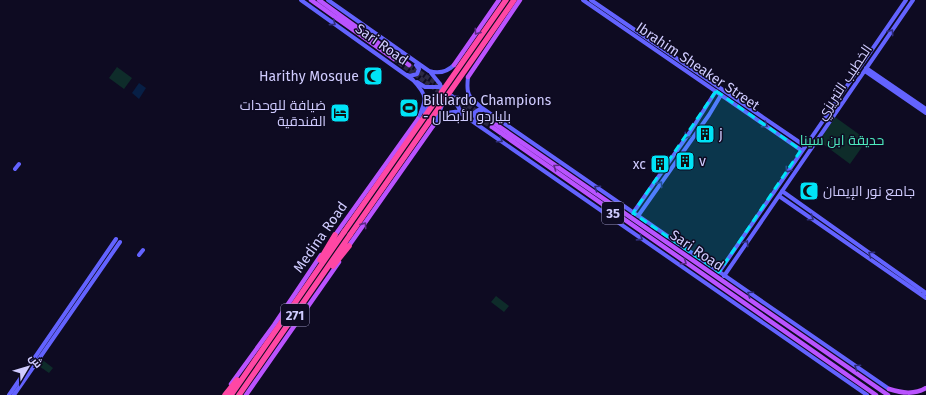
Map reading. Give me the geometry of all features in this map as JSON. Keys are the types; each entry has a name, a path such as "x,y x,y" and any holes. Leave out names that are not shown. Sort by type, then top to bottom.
{"highway":[{"name":"271","path":"231,395 506,0"},
{"name":"271","path":"240,395 514,0"},
{"path":"294,305 335,234"},
{"path":"305,300 349,246"},
{"path":"224,395 264,348"}],"main road":[{"name":"Sari Road","path":"311,0 394,59"},
{"name":"Sari Road","path":"319,0 409,65"},
{"path":"454,65 499,0"},
{"path":"468,77 520,0"},
{"path":"460,56 457,67 460,73 476,64"},
{"path":"420,118 432,113 434,118 432,127"},
{"name":"Medina Road","path":"224,395 274,325 335,234 420,118"},
{"name":"Sari Road","path":"494,123 888,395"},
{"name":"Sari Road","path":"494,123 736,298 876,395"},
{"name":"Medina Road","path":"246,395 335,269 349,246 432,127"},
{"path":"889,390 906,394 918,392 926,388"}],"street":[{"name":"Sari Road","path":"301,0 413,80 424,92 426,100 420,118"},
{"path":"328,0 417,65 418,72 410,76 400,71"},
{"name":"Ibrahim Sheaker Street","path":"582,0 600,9 801,150"},
{"path":"591,0 600,9 806,146"},
{"name":"الخطيب التبريزي","path":"719,272 801,150 806,146 906,0"},
{"name":"الخطيب التبريزي","path":"724,276 913,0"},
{"path":"407,57 429,71 442,72 449,70 454,65"},
{"path":"454,65 452,97 461,113 867,395"},
{"path":"865,70 926,108"},
{"path":"865,70 926,113"},
{"name":"Medina Road","path":"429,71 436,77 441,88 442,98 439,116 432,127"},
{"path":"413,80 425,87 441,88 452,86 468,77"},
{"path":"468,77 466,91 468,95 482,108 494,123"},
{"path":"633,213 678,149 716,91"},
{"path":"638,216 709,115 721,95"},
{"name":"Medina Road","path":"420,118 428,106 442,98 465,98 482,108"},
{"path":"489,133 476,122 474,114 481,110 494,123 638,216 889,390"},
{"path":"432,127 444,114 454,111 472,121"},
{"path":"678,149 683,152"},
{"path":"15,169 19,164"},
{"path":"782,191 926,293"},
{"path":"779,196 926,298"},
{"path":"9,395 118,240"},
{"path":"139,255 143,250"},
{"path":"14,395 47,343"}],"highlighted area":[{"path":"716,91 801,150 719,272 633,213"}],"green space":[{"path":"117,67 132,78 124,89 109,78"},
{"name":"حديقة ابن سينا","path":"835,117 867,140 850,164 819,141"},
{"path":"496,296 509,306 504,312 491,302"},
{"path":"40,358 53,368 49,373 36,364"}],"water":[{"path":"139,83 146,88 139,99 132,93"}],"tunnel":[{"path":"394,59 453,102 492,127"},
{"path":"409,65 443,88"},
{"path":"457,98 494,123"}],"place":[{"name":"Harithy Mosque","path":"373,76"},
{"name":"Billiardo Champions - بلياردو الأبطال","path":"409,108"},
{"name":"ضيافة للوحدات الفندقية","path":"340,113"},
{"name":"j","path":"705,134"},
{"name":"v","path":"685,161"},
{"name":"xc","path":"660,164"},
{"name":"جامع نور الإيمان","path":"809,191"}]}
